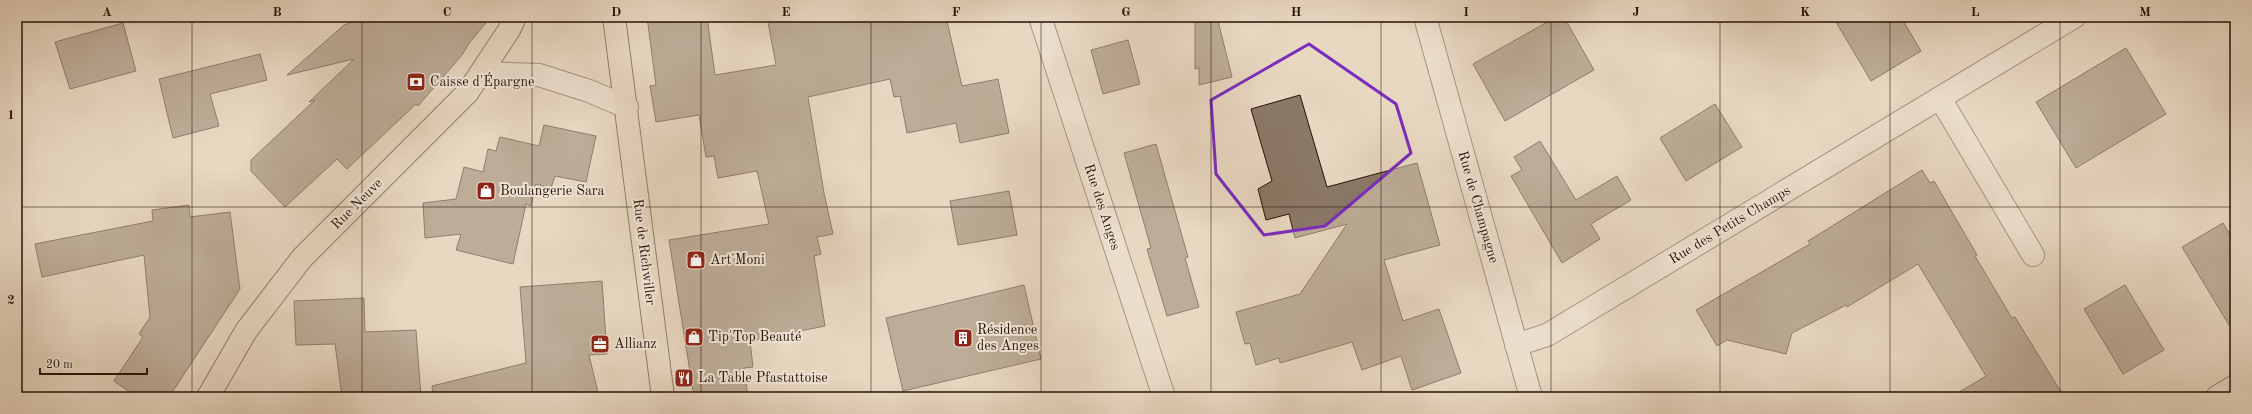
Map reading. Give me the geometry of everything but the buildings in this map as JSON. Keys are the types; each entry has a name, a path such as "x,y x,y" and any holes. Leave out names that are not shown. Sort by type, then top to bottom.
{"main road":[{"name":"Rue Neuve","path":"208,397 246,331 302,258 445,117 468,92 515,17"},
{"name":"Rue de Richwiller","path":"614,17 627,107 663,397"},
{"path":"2216,397 2235,386"}],"street":[{"name":"Rue des Anges","path":"1040,17 1164,397"},
{"name":"Rue de Champagne","path":"1425,17 1531,397"},
{"name":"Rue des Petits Champs","path":"1516,345 1547,335 2074,17"},
{"path":"481,73 539,75 589,91 627,107"},
{"path":"1940,98 2033,255"}],"highlighted area":[{"path":"1309,44 1396,104 1411,153 1325,226 1264,235 1216,174 1211,100"}],"place":[{"name":"Caisse d'Épargne","path":"416,82"},
{"name":"Boulangerie Sara","path":"486,191"},
{"name":"Art'Moni","path":"696,260"},
{"name":"Tip'Top Beauté","path":"694,337"},
{"name":"Résidence des Anges","path":"963,338"},
{"name":"Allianz","path":"600,344"},
{"name":"La Table Pfastattoise","path":"684,378"}]}
